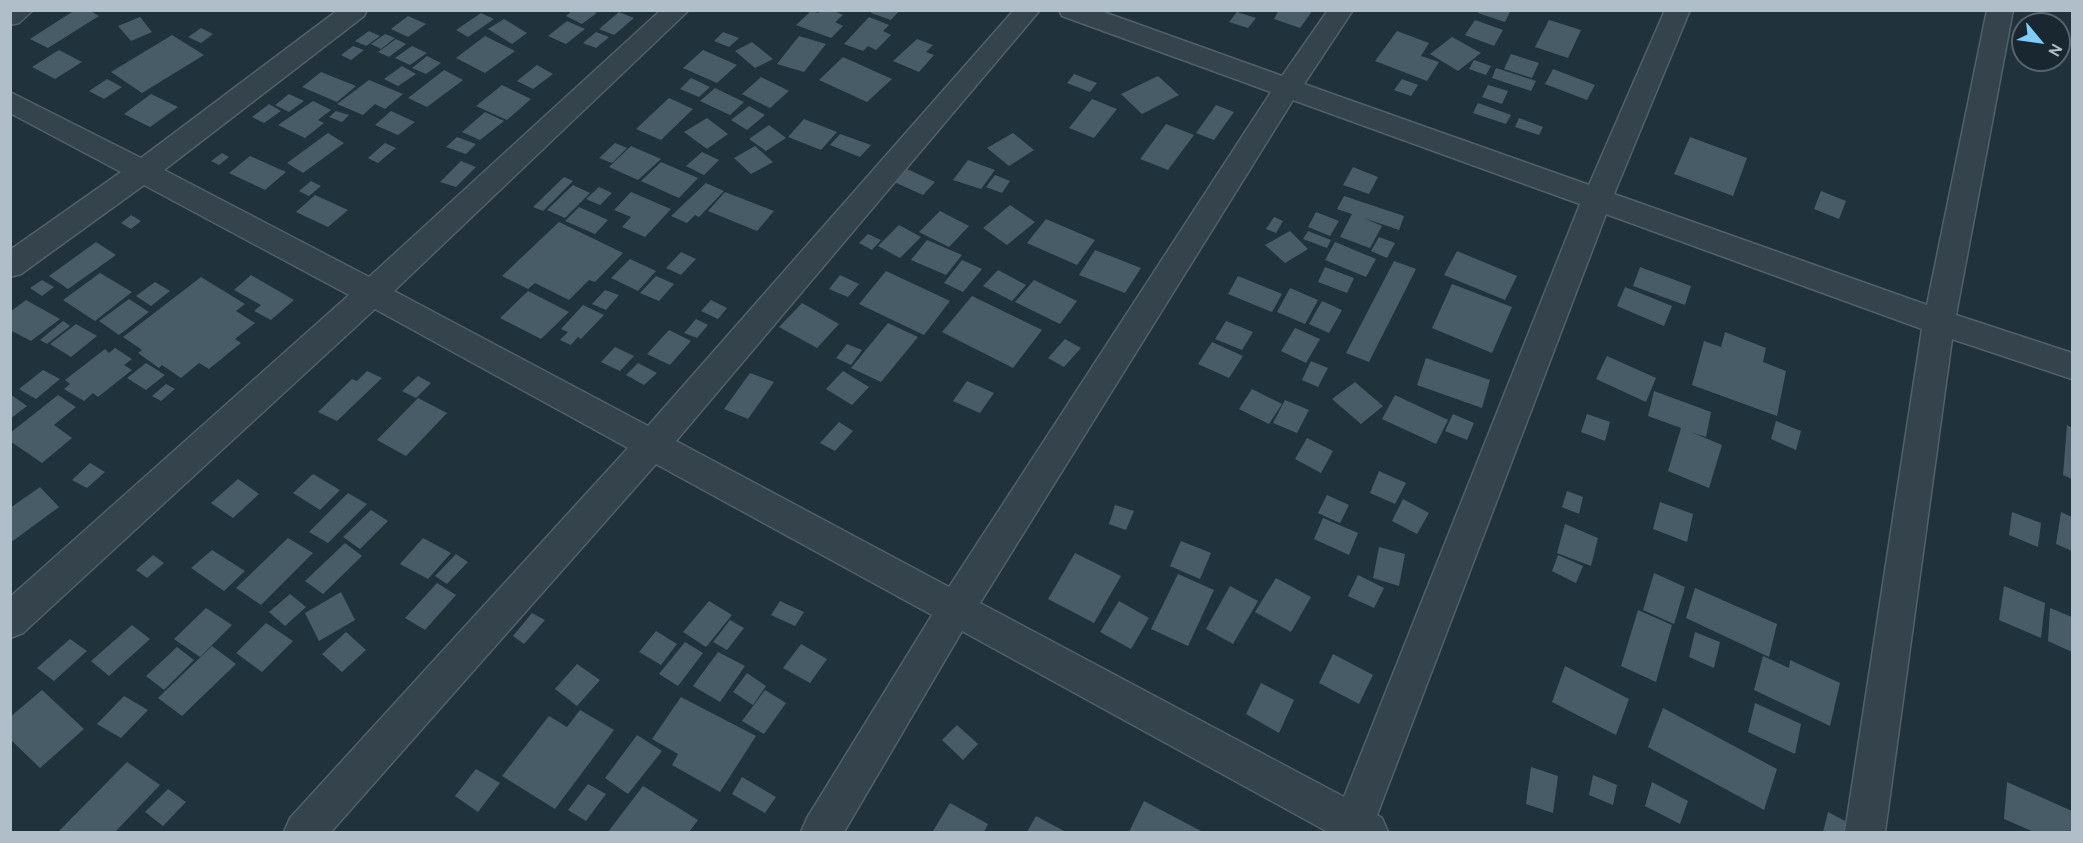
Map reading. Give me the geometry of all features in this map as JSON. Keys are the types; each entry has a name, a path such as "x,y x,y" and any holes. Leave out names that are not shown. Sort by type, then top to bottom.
{"street":[{"path":"10,17 21,10"},
{"path":"10,266 143,171 355,10"},
{"path":"10,621 372,293 677,10"},
{"path":"304,832 652,445 1028,10"},
{"path":"1071,10 1939,322 2073,366"},
{"path":"821,832 956,608 1288,87 1341,10"},
{"path":"10,101 956,608 1357,830 1597,199 1678,10"},
{"path":"1865,832 1939,322 2000,10"}],"building":[{"path":"75,10 89,10 99,16 48,48 30,39"},
{"path":"573,10 592,10 597,13 582,24 566,16"},
{"path":"821,10 832,10 843,15 835,22 843,26 831,38 796,25 811,11 818,13"},
{"path":"873,10 900,10 891,20 871,13"},
{"path":"1279,10 1313,10 1300,28 1274,19"},
{"path":"1480,10 1511,10 1505,22 1478,13"},
{"path":"619,12 634,18 614,35 599,29"},
{"path":"1237,12 1256,18 1248,28 1229,22"},
{"path":"481,13 494,19 468,37 456,30"},
{"path":"408,16 426,24 408,37 391,29"},
{"path":"140,17 152,32 131,41 118,26"},
{"path":"869,17 889,25 883,31 891,35 876,50 868,46 863,51 844,44"},
{"path":"504,19 527,33 512,44 488,29"},
{"path":"1475,20 1503,30 1494,46 1465,35"},
{"path":"1549,20 1581,30 1568,58 1535,47"},
{"path":"567,21 585,29 566,44 548,36"},
{"path":"201,28 213,34 201,43 188,37"},
{"path":"369,31 380,36 366,46 355,41"},
{"path":"1397,31 1429,43 1421,56 1439,62 1427,81 1375,61"},
{"path":"596,32 609,37 596,48 583,43"},
{"path":"723,32 739,38 729,47 714,41"},
{"path":"385,34 395,38 381,49 371,44"},
{"path":"172,35 204,55 142,93 111,72"},
{"path":"485,36 515,51 485,73 456,58"},
{"path":"799,36 826,44 804,72 777,64"},
{"path":"1452,37 1481,53 1458,71 1430,54"},
{"path":"396,39 406,44 389,57 378,52"},
{"path":"917,39 933,45 926,52 934,55 919,72 893,61"},
{"path":"752,42 773,59 755,68 735,51"},
{"path":"353,46 364,50 351,60 341,55"},
{"path":"412,46 427,53 410,65 395,58"},
{"path":"59,50 82,62 55,79 32,67"},
{"path":"703,50 737,65 717,83 683,68"},
{"path":"1511,54 1539,63 1532,78 1504,69"},
{"path":"427,56 441,63 426,74 412,68"},
{"path":"843,57 892,79 867,102 819,80"},
{"path":"1474,60 1491,66 1486,75 1469,69"},
{"path":"537,65 553,74 533,89 517,81"},
{"path":"402,66 416,74 398,86 384,79"},
{"path":"1496,68 1536,81 1531,91 1492,78"},
{"path":"1553,69 1595,85 1587,100 1545,84"},
{"path":"444,70 463,80 427,107 408,98"},
{"path":"321,72 356,86 337,102 302,87"},
{"path":"1074,74 1097,83 1090,92 1067,83"},
{"path":"1158,76 1179,95 1142,114 1121,94"},
{"path":"761,77 789,91 770,108 742,94"},
{"path":"691,78 710,87 699,97 680,89"},
{"path":"107,79 122,87 104,99 89,91"},
{"path":"1402,79 1418,85 1411,96 1394,90"},
{"path":"369,80 403,94 385,109 375,104 363,115 337,104"},
{"path":"502,85 531,99 507,120 476,106"},
{"path":"1488,85 1508,91 1502,104 1482,97"},
{"path":"715,88 744,102 730,115 700,101"},
{"path":"151,94 178,107 150,127 124,114"},
{"path":"289,94 304,101 289,112 275,105"},
{"path":"669,98 693,109 661,140 636,129"},
{"path":"1092,99 1117,109 1094,138 1069,128"},
{"path":"313,101 331,110 318,120 324,123 305,138 278,125"},
{"path":"1478,103 1511,115 1506,124 1473,113"},
{"path":"269,104 281,111 264,123 252,117"},
{"path":"1216,105 1234,112 1214,140 1196,133"},
{"path":"749,106 765,115 747,130 731,120"},
{"path":"336,111 349,115 342,122 329,117"},
{"path":"391,111 415,122 398,135 375,125"},
{"path":"485,112 504,121 480,140 462,132"},
{"path":"707,118 728,134 707,149 684,132"},
{"path":"1519,118 1543,127 1539,135 1515,127"},
{"path":"804,119 837,132 821,150 788,137"},
{"path":"1166,124 1194,135 1168,170 1140,159"},
{"path":"769,125 786,138 766,151 749,139"},
{"path":"328,133 344,143 303,173 287,163"},
{"path":"1013,133 1034,150 1009,166 987,148"},
{"path":"840,134 871,145 860,157 830,145"},
{"path":"457,137 476,144 466,154 446,147"},
{"path":"1690,137 1747,158 1733,196 1674,174"},
{"path":"385,143 396,148 378,163 368,158"},
{"path":"615,143 627,148 612,163 599,158"},
{"path":"631,146 661,159 638,180 609,167"},
{"path":"755,146 773,162 751,174 734,158"},
{"path":"702,152 719,160 704,175 686,166"},
{"path":"222,153 229,157 219,165 211,161"},
{"path":"250,156 286,172 265,190 229,173"},
{"path":"968,160 995,170 981,189 953,180"},
{"path":"461,161 476,167 456,187 440,182"},
{"path":"661,162 698,178 679,198 641,181"},
{"path":"1353,167 1378,177 1369,194 1343,185"},
{"path":"907,169 935,182 923,195 894,182"},
{"path":"995,175 1010,181 1002,193 986,187"},
{"path":"564,177 573,181 543,211 533,207"},
{"path":"311,181 321,186 309,196 299,191"},
{"path":"706,183 724,191 699,217 695,215 687,223 671,216"},
{"path":"573,185 590,193 565,218 547,210"},
{"path":"599,187 612,193 600,205 586,199"},
{"path":"1821,191 1846,201 1839,219 1814,209"},
{"path":"631,192 671,209 645,237 622,227 631,217 614,210"},
{"path":"725,192 774,211 757,231 708,211"},
{"path":"315,195 348,210 328,227 296,212"},
{"path":"1344,196 1404,216 1399,230 1364,218 1382,226 1370,248 1340,237 1352,214 1337,209"},
{"path":"1010,205 1035,222 1007,245 983,228"},
{"path":"579,207 608,220 595,234 565,221"},
{"path":"940,211 969,226 949,247 919,232"},
{"path":"1316,212 1339,221 1330,236 1308,227"},
{"path":"131,215 141,221 131,229 121,223"},
{"path":"1274,217 1283,221 1276,233 1266,229"},
{"path":"1046,219 1095,240 1077,265 1027,243"},
{"path":"559,222 623,253 595,282 589,280 569,300 535,283 528,289 502,276"},
{"path":"899,225 921,237 900,258 878,246"},
{"path":"1290,231 1308,249 1285,263 1265,245"},
{"path":"1308,231 1331,240 1327,248 1303,239"},
{"path":"868,234 881,240 872,250 859,243"},
{"path":"1379,237 1395,243 1387,258 1371,251"},
{"path":"927,240 962,255 946,275 911,260"},
{"path":"96,242 116,255 68,289 49,276"},
{"path":"1335,242 1376,259 1366,277 1325,260"},
{"path":"1095,250 1141,268 1125,293 1079,275"},
{"path":"1457,251 1517,276 1505,300 1444,275"},
{"path":"681,252 696,259 681,275 666,268"},
{"path":"630,259 656,271 638,291 611,278"},
{"path":"962,260 982,269 963,292 944,283"},
{"path":"1394,261 1416,269 1369,362 1346,353"},
{"path":"1325,267 1354,278 1347,293 1318,282"},
{"path":"1640,267 1691,286 1685,305 1633,286"},
{"path":"998,270 1026,285 1012,301 983,286"},
{"path":"886,271 950,301 924,335 859,304"},
{"path":"100,273 132,292 95,321 63,300"},
{"path":"251,275 294,300 271,320 254,311 261,305 234,290"},
{"path":"840,275 859,284 848,297 829,289"},
{"path":"656,276 674,284 659,301 640,293"},
{"path":"1238,276 1282,294 1272,312 1228,294"},
{"path":"201,277 245,304 236,311 255,323 235,339 241,343 209,369 199,363 181,378 162,365 159,368 138,353 142,350 123,337"},
{"path":"42,280 54,287 42,296 30,288"},
{"path":"1034,280 1077,301 1060,324 1015,302"},
{"path":"155,282 170,291 151,306 136,296"},
{"path":"1452,284 1512,307 1492,353 1432,328"},
{"path":"1625,287 1672,306 1664,326 1617,306"},
{"path":"1290,288 1318,300 1305,324 1277,312"},
{"path":"605,290 619,295 606,310 592,304"},
{"path":"528,291 569,312 541,339 500,318"},
{"path":"972,296 1042,330 1013,368 942,332"},
{"path":"129,299 149,312 119,335 99,321"},
{"path":"26,300 60,319 31,341 10,330 10,312"},
{"path":"711,300 727,308 718,319 701,311"},
{"path":"1322,301 1342,310 1329,333 1309,324"},
{"path":"802,303 839,324 817,348 779,327"},
{"path":"583,305 604,315 581,339 578,337 571,345 560,340 568,332 561,329"},
{"path":"696,319 708,325 697,338 684,333"},
{"path":"63,321 70,326 47,344 40,340"},
{"path":"1226,321 1253,332 1242,350 1215,339"},
{"path":"888,323 918,337 881,382 851,368"},
{"path":"76,324 97,336 71,357 50,344"},
{"path":"1295,328 1320,339 1306,363 1281,351"},
{"path":"669,330 691,341 670,365 647,354"},
{"path":"1725,332 1766,348 1763,362 1786,371 1777,416 1692,385 1704,341 1721,347"},
{"path":"1065,339 1081,348 1064,367 1048,358"},
{"path":"1212,342 1243,356 1229,378 1198,364"},
{"path":"847,344 862,350 851,365 836,358"},
{"path":"615,347 634,356 620,371 601,362"},
{"path":"115,348 132,359 124,365 132,370 98,397 93,393 84,401 64,389 70,384 65,380 105,349 109,353"},
{"path":"1607,356 1656,378 1646,402 1596,379"},
{"path":"1426,358 1490,380 1482,408 1417,385"},
{"path":"1311,361 1328,368 1318,387 1302,380"},
{"path":"146,363 165,375 146,390 127,378"},
{"path":"638,363 657,373 644,385 626,375"},
{"path":"43,370 60,379 36,399 19,389"},
{"path":"367,371 382,378 337,421 318,412 352,379 357,381"},
{"path":"843,371 869,387 852,405 826,389"},
{"path":"750,373 774,382 748,419 724,409"},
{"path":"418,376 431,383 416,398 402,391"},
{"path":"967,381 994,393 980,413 953,401"},
{"path":"1355,382 1383,406 1361,424 1332,399"},
{"path":"166,384 175,389 161,401 152,396"},
{"path":"1252,389 1282,404 1269,424 1239,409"},
{"path":"1654,391 1711,412 1706,437 1691,432 1722,445 1709,488 1668,471 1681,428 1648,416"},
{"path":"10,394 27,406 10,419"},
{"path":"58,395 76,407 54,425 72,438 42,463 10,441 10,433"},
{"path":"1395,395 1448,420 1436,444 1382,419"},
{"path":"418,398 447,413 406,456 377,440"},
{"path":"1285,400 1309,410 1297,433 1273,423"},
{"path":"1453,414 1474,423 1467,440 1445,431"},
{"path":"1587,414 1610,422 1605,441 1581,432"},
{"path":"1776,421 1801,431 1796,450 1771,439"},
{"path":"839,422 853,431 835,451 820,443"},
{"path":"2067,425 2072,428 2072,479 2063,475"},
{"path":"1307,438 1333,451 1321,473 1295,459"},
{"path":"90,463 105,472 87,488 72,480"},
{"path":"1379,471 1406,483 1395,504 1370,493"},
{"path":"313,474 340,490 320,510 293,493"},
{"path":"238,479 259,494 233,518 211,503"},
{"path":"40,487 59,507 10,543 10,508"},
{"path":"1567,491 1583,497 1579,514 1562,507"},
{"path":"348,493 367,504 328,543 309,532"},
{"path":"1327,495 1349,505 1340,523 1318,513"},
{"path":"1403,499 1429,513 1417,534 1392,521"},
{"path":"1660,502 1693,514 1687,542 1653,529"},
{"path":"1115,505 1134,511 1126,530 1109,524"},
{"path":"371,510 388,521 360,549 343,537"},
{"path":"2012,512 2041,523 2038,547 2009,535"},
{"path":"2061,512 2072,517 2072,551 2056,544"},
{"path":"1323,518 1358,533 1349,555 1314,539"},
{"path":"1565,524 1598,538 1591,566 1557,553"},
{"path":"288,538 313,553 261,605 236,588"},
{"path":"423,538 451,553 428,579 400,564"},
{"path":"1181,541 1211,553 1200,579 1170,566"},
{"path":"345,543 362,556 323,594 305,581"},
{"path":"1379,547 1405,554 1399,586 1373,578"},
{"path":"212,550 245,571 224,591 191,568"},
{"path":"1075,553 1121,576 1094,623 1048,599"},
{"path":"456,554 468,562 447,584 435,576"},
{"path":"153,555 164,563 147,578 136,570"},
{"path":"1558,555 1583,566 1576,583 1552,571"},
{"path":"1654,573 1685,587 1674,624 1643,610"},
{"path":"1178,574 1214,590 1188,646 1151,629"},
{"path":"1358,575 1384,588 1374,608 1348,596"},
{"path":"1276,578 1311,597 1291,632 1255,612"},
{"path":"437,583 456,595 425,630 405,618"},
{"path":"1230,586 1258,601 1233,644 1206,629"},
{"path":"2004,586 2045,603 2041,638 1999,620"},
{"path":"1695,588 1777,624 1769,657 1686,618"},
{"path":"341,592 355,620 319,641 305,613"},
{"path":"290,594 306,607 285,626 269,612"},
{"path":"709,601 732,615 706,647 683,632"},
{"path":"780,601 804,612 795,626 771,615"},
{"path":"1119,601 1149,618 1131,649 1100,632"},
{"path":"206,608 232,625 200,657 174,639"},
{"path":"2050,608 2072,617 2072,652 2048,641"},
{"path":"1638,610 1672,625 1656,682 1621,666"},
{"path":"532,613 545,620 524,644 513,636"},
{"path":"730,620 744,628 727,650 713,642"},
{"path":"266,623 293,641 262,672 236,653"},
{"path":"132,625 150,639 109,676 91,661"},
{"path":"656,631 677,644 661,665 639,652"},
{"path":"346,632 366,650 342,672 322,654"},
{"path":"1695,632 1720,642 1714,668 1689,657"},
{"path":"70,639 87,651 54,681 37,668"},
{"path":"685,642 703,653 678,686 659,674"},
{"path":"801,644 827,659 810,683 783,668"},
{"path":"212,646 236,664 182,716 158,698"},
{"path":"177,647 194,660 164,690 146,676"},
{"path":"718,652 745,666 720,702 693,686"},
{"path":"1333,654 1373,675 1359,704 1319,683"},
{"path":"1763,656 1789,668 1790,660 1840,683 1830,726 1754,690"},
{"path":"577,664 600,680 577,706 555,689"},
{"path":"1565,666 1629,699 1616,735 1552,702"},
{"path":"747,673 766,686 753,705 733,692"},
{"path":"1261,683 1294,700 1279,733 1246,714"},
{"path":"42,690 84,729 40,768 10,739 10,717"},
{"path":"765,690 786,703 764,734 742,721"},
{"path":"124,696 148,710 121,738 97,724"},
{"path":"681,697 756,736 720,792 672,765 678,754 652,739"},
{"path":"1755,703 1801,724 1795,754 1748,732"},
{"path":"1663,708 1777,769 1764,810 1648,747"},
{"path":"580,710 614,730 555,809 502,776 549,716 567,727"},
{"path":"957,725 978,744 963,760 942,740"},
{"path":"637,735 662,751 628,794 605,778"},
{"path":"127,762 160,785 115,832 58,832"},
{"path":"1531,767 1558,776 1553,813 1526,804"},
{"path":"476,769 500,783 478,812 455,796"},
{"path":"1593,775 1617,785 1613,805 1589,795"},
{"path":"742,777 776,797 765,813 732,794"},
{"path":"1652,782 1688,801 1680,824 1645,806"},
{"path":"2007,782 2072,811 2072,832 2034,832 2004,819"},
{"path":"588,784 606,794 586,821 568,810"},
{"path":"643,786 698,820 689,832 608,832"},
{"path":"168,789 186,802 163,826 145,812"},
{"path":"1144,801 1203,832 1129,832"},
{"path":"950,803 988,824 984,832 933,831"},
{"path":"1828,812 1849,823 1847,832 1823,832"},
{"path":"1036,816 1066,832 1027,832"}]}
